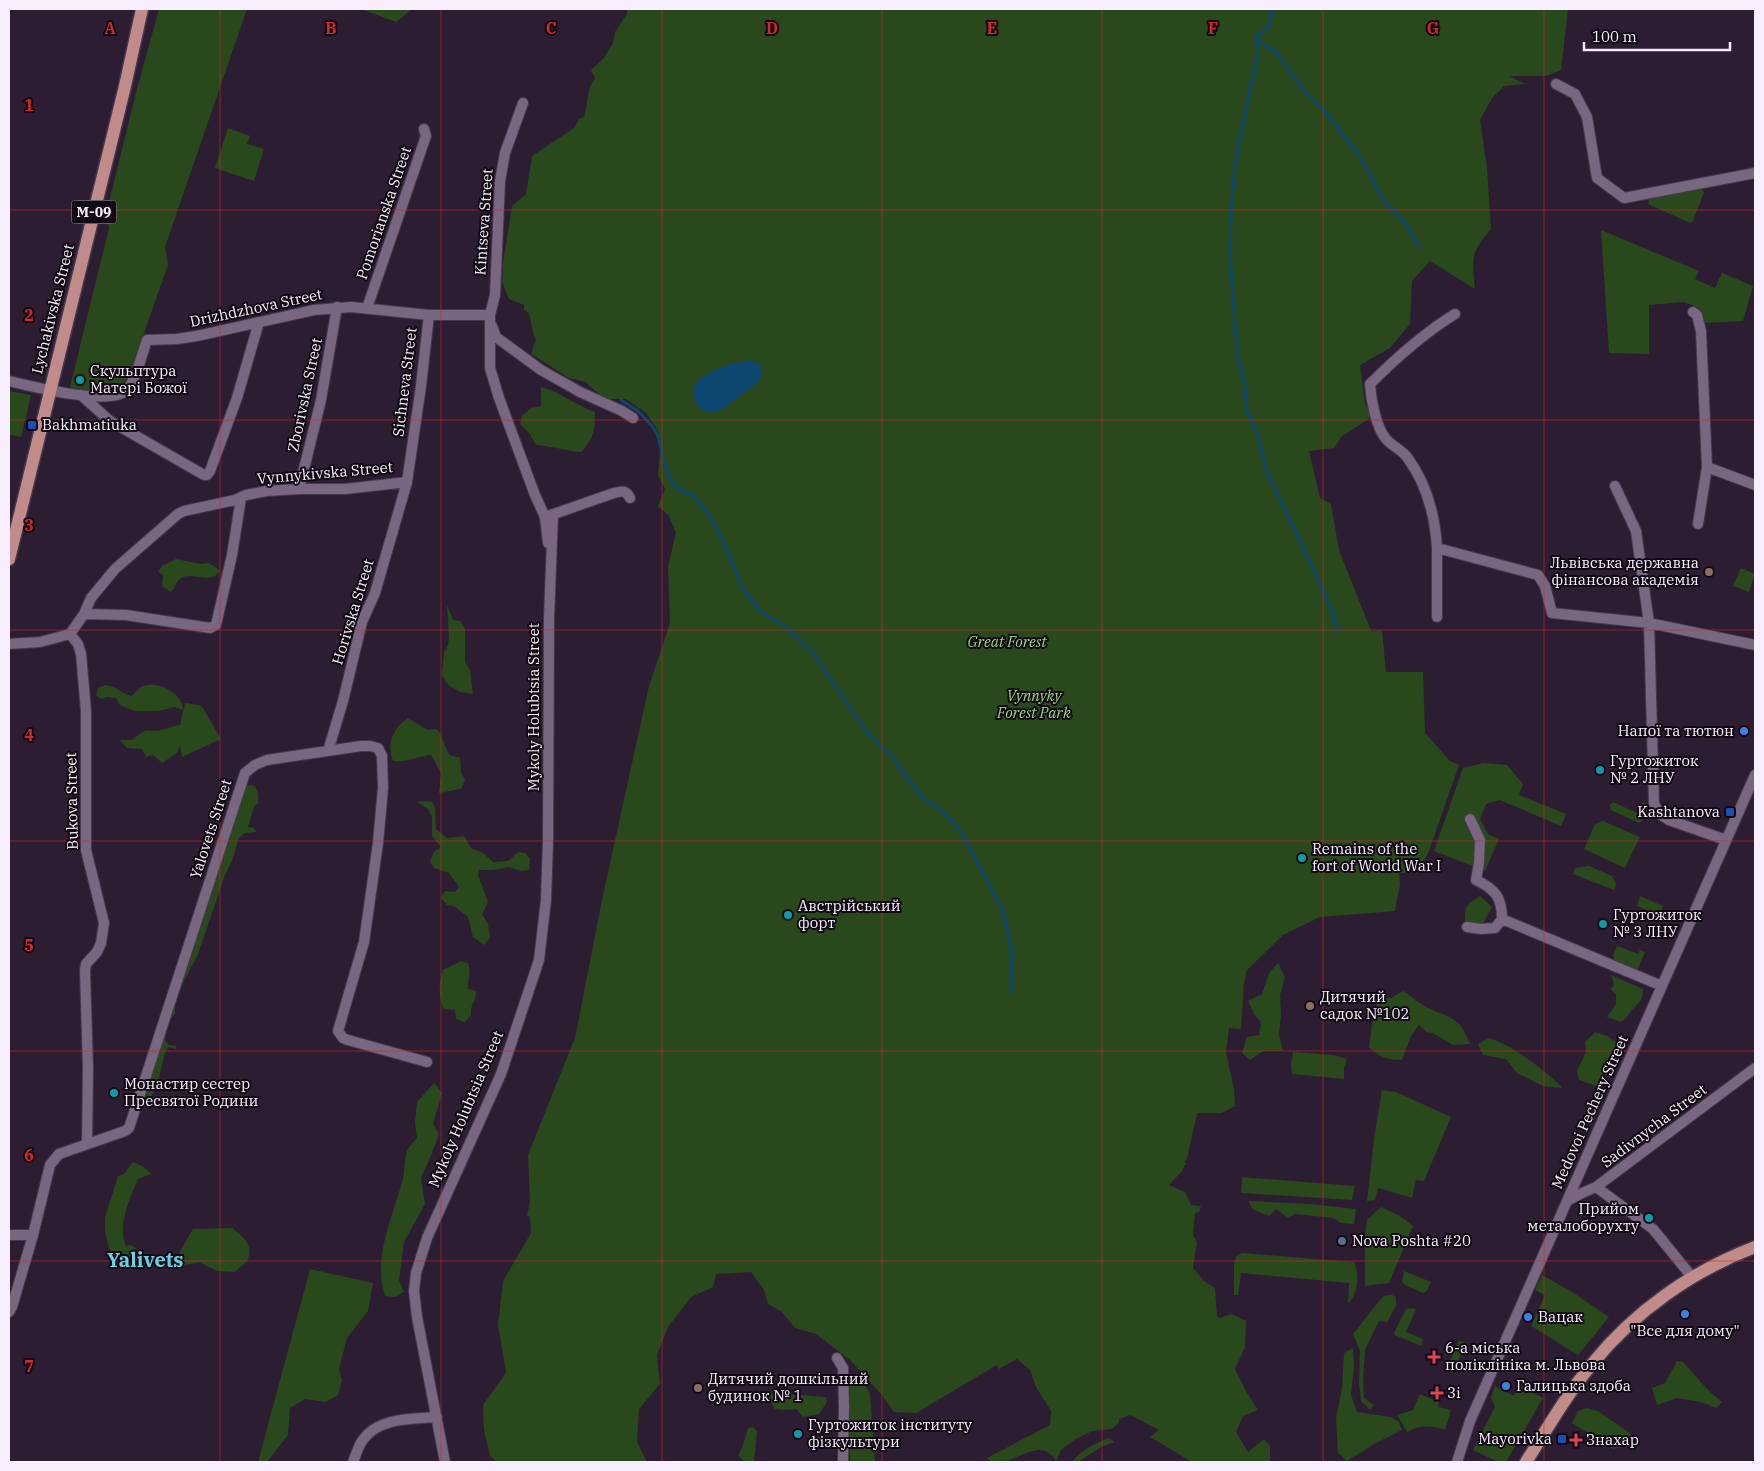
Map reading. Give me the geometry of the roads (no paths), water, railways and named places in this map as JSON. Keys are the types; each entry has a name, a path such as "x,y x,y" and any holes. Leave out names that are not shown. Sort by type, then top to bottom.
{"main road":[{"name":"Lychakivska Street","path":"9,559 125,86 142,9"},
{"path":"1526,1462 1565,1401 1604,1349 1621,1331 1692,1277 1755,1247"}],"street":[{"path":"1556,84 1575,94 1587,117 1597,178 1624,198 1755,173"},
{"name":"Kintseva Street","path":"523,103 505,153 500,181 495,295 490,315 490,368 534,495 549,515"},
{"name":"Pomorianska Street","path":"367,308 426,136 424,128"},
{"name":"Drizhdzhova Street","path":"81,395 111,396 124,392 131,384 147,340 177,339 314,310 337,307 367,308 429,315 490,315"},
{"name":"Zborivska Street","path":"299,489 321,400 337,307"},
{"path":"1693,312 1698,315 1701,331 1707,467 1698,524"},
{"path":"1437,617 1435,523 1421,479 1406,455 1385,438 1371,406 1370,384 1395,360 1442,322 1455,314"},
{"name":"Sichneva Street","path":"407,482 422,386 429,315"},
{"name":"Kintseva Street","path":"490,315 496,337 504,344 559,381 622,411 632,418"},
{"path":"9,381 50,391 81,395 110,421 204,475 210,473 238,398 259,322"},
{"path":"1707,467 1755,485"},
{"name":"Vynnykivska Street","path":"84,614 91,598 115,569 178,514 191,508 267,491 344,489 407,482"},
{"name":"Horivska Street","path":"328,750 343,701 362,622 375,593 407,482"},
{"path":"1615,486 1636,531 1649,623 1654,804 1660,814 1669,820 1726,840"},
{"path":"549,515 623,491 628,493 630,498"},
{"path":"9,644 40,642 70,634 84,614 126,615 171,623 213,627 216,625 232,555 241,498"},
{"name":"Mykoly Holubtsia Street","path":"445,1462 417,1317 414,1290 416,1273 427,1238 501,1074 539,960 548,841 549,515"},
{"path":"1436,548 1538,575 1545,586 1552,613 1649,623 1755,645"},
{"name":"Bukova Street","path":"70,634 78,644 82,654 86,711 86,850 104,924 101,944 97,952 86,964 85,970 88,1069 87,1143"},
{"name":"Yalovets Street","path":"9,1312 33,1235 50,1165 59,1154 129,1128 245,773 255,765 268,760 328,750 370,746 378,748 382,756 383,788 378,843 364,942 338,1031 343,1038 348,1040 427,1062"},
{"name":"Medovoi Pechery Street","path":"1457,1462 1470,1421 1755,774"},
{"path":"1467,927 1480,929 1495,928 1502,919 1502,906 1497,895 1489,886 1476,880 1480,840 1470,819"},
{"path":"1502,919 1662,986"},
{"name":"Sadivnycha Street","path":"1567,1201 1596,1187 1755,1068"},
{"path":"1596,1187 1653,1229 1692,1277"},
{"path":"9,1235 33,1235"},
{"path":"837,1358 842,1368 844,1406 843,1462"},
{"path":"353,1462 362,1442 369,1432 377,1427 387,1422 401,1419 437,1417"}],"water":[{"path":"750,360 760,364 762,368 762,376 756,384 728,405 714,412 702,410 698,406 695,401 694,390 699,380 716,369"}],"waterway":[{"path":"1272,9 1270,25 1256,37 1257,55 1235,164 1230,254 1237,354 1245,386 1247,412 1256,429 1267,472 1308,557 1331,609 1338,631"},
{"path":"1256,39 1278,54 1303,90 1323,109 1359,155 1384,201 1405,223 1419,247"},
{"path":"621,400 638,411 652,426 658,436 667,472 675,486 693,495 707,512 723,540 743,589 761,612 785,626 813,653 868,734 888,752 924,799 937,806 960,830 1003,911 1012,953 1011,993"}],"place":[{"name":"Скульптура Матері Божої","path":"80,380"},
{"name":"Bakhmatiuka","path":"32,425"},
{"name":"Львівська державна фінансова академія","path":"1709,572"},
{"name":"Напої та тютюн","path":"1744,731"},
{"name":"Гуртожиток № 2 ЛНУ","path":"1600,770"},
{"name":"Kashtanova","path":"1730,812"},
{"name":"Remains of the fort of World War I","path":"1302,858"},
{"name":"Австрійський форт","path":"788,915"},
{"name":"Гуртожиток № 3 ЛНУ","path":"1603,924"},
{"name":"Дитячий садок №102","path":"1310,1006"},
{"name":"Монастир сестер Пресвятої Родини","path":"114,1093"},
{"name":"Прийом металоборухту","path":"1649,1218"},
{"name":"Nova Poshta #20","path":"1342,1241"},
{"name":"\"Все для дому\"","path":"1685,1314"},
{"name":"Вацак","path":"1528,1317"},
{"name":"6-а міська поліклініка м. Львова","path":"1434,1357"},
{"name":"Галицька здоба","path":"1506,1386"},
{"name":"Дитячий дошкільний будинок № 1","path":"698,1388"},
{"name":"3і","path":"1437,1393"},
{"name":"Гуртожиток інституту фізкультури","path":"798,1434"},
{"name":"Mayorivka","path":"1562,1439"},
{"name":"Знахар","path":"1576,1440"}],"district":[{"name":"Yalivets","path":"145,1260"}],"park label":[{"name":"Great Forest","path":"1007,642"},
{"name":"Vynnyky Forest Park","path":"1034,704"}]}
